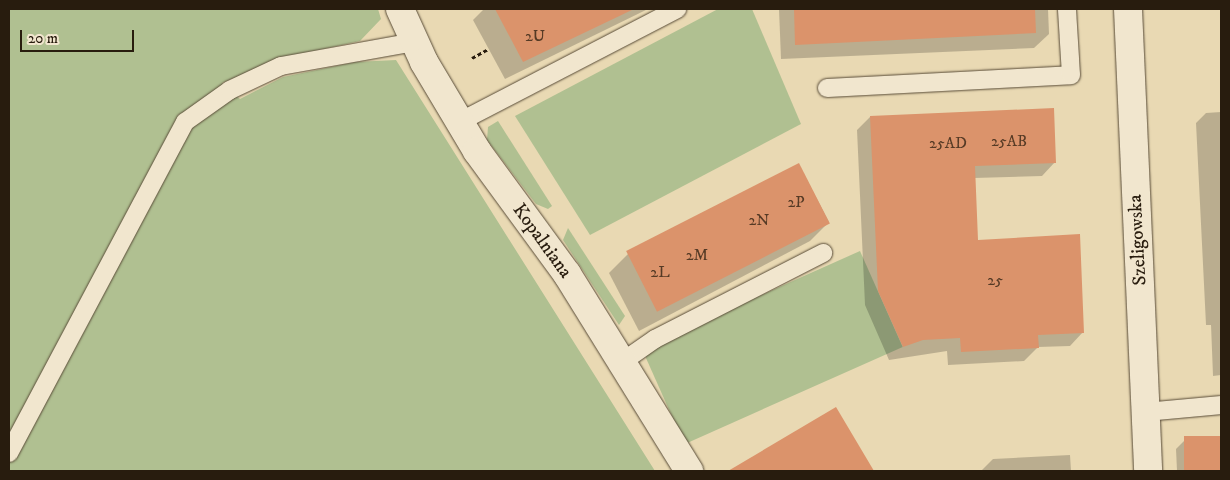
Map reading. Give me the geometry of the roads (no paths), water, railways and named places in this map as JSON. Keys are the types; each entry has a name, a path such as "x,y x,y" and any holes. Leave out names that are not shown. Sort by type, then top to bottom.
{"street":[{"name":"Kopalniana","path":"400,9 414,42 459,122 567,274 689,471"},
{"name":"Szeligowska","path":"1128,9 1148,471"}],"lane":[{"path":"459,122 677,9"},
{"path":"827,88 1071,75 1067,9"},
{"path":"9,453 185,122 230,90 281,66 414,42"},
{"path":"622,362 655,339 823,253"},
{"path":"1146,412 1221,405"}]}
